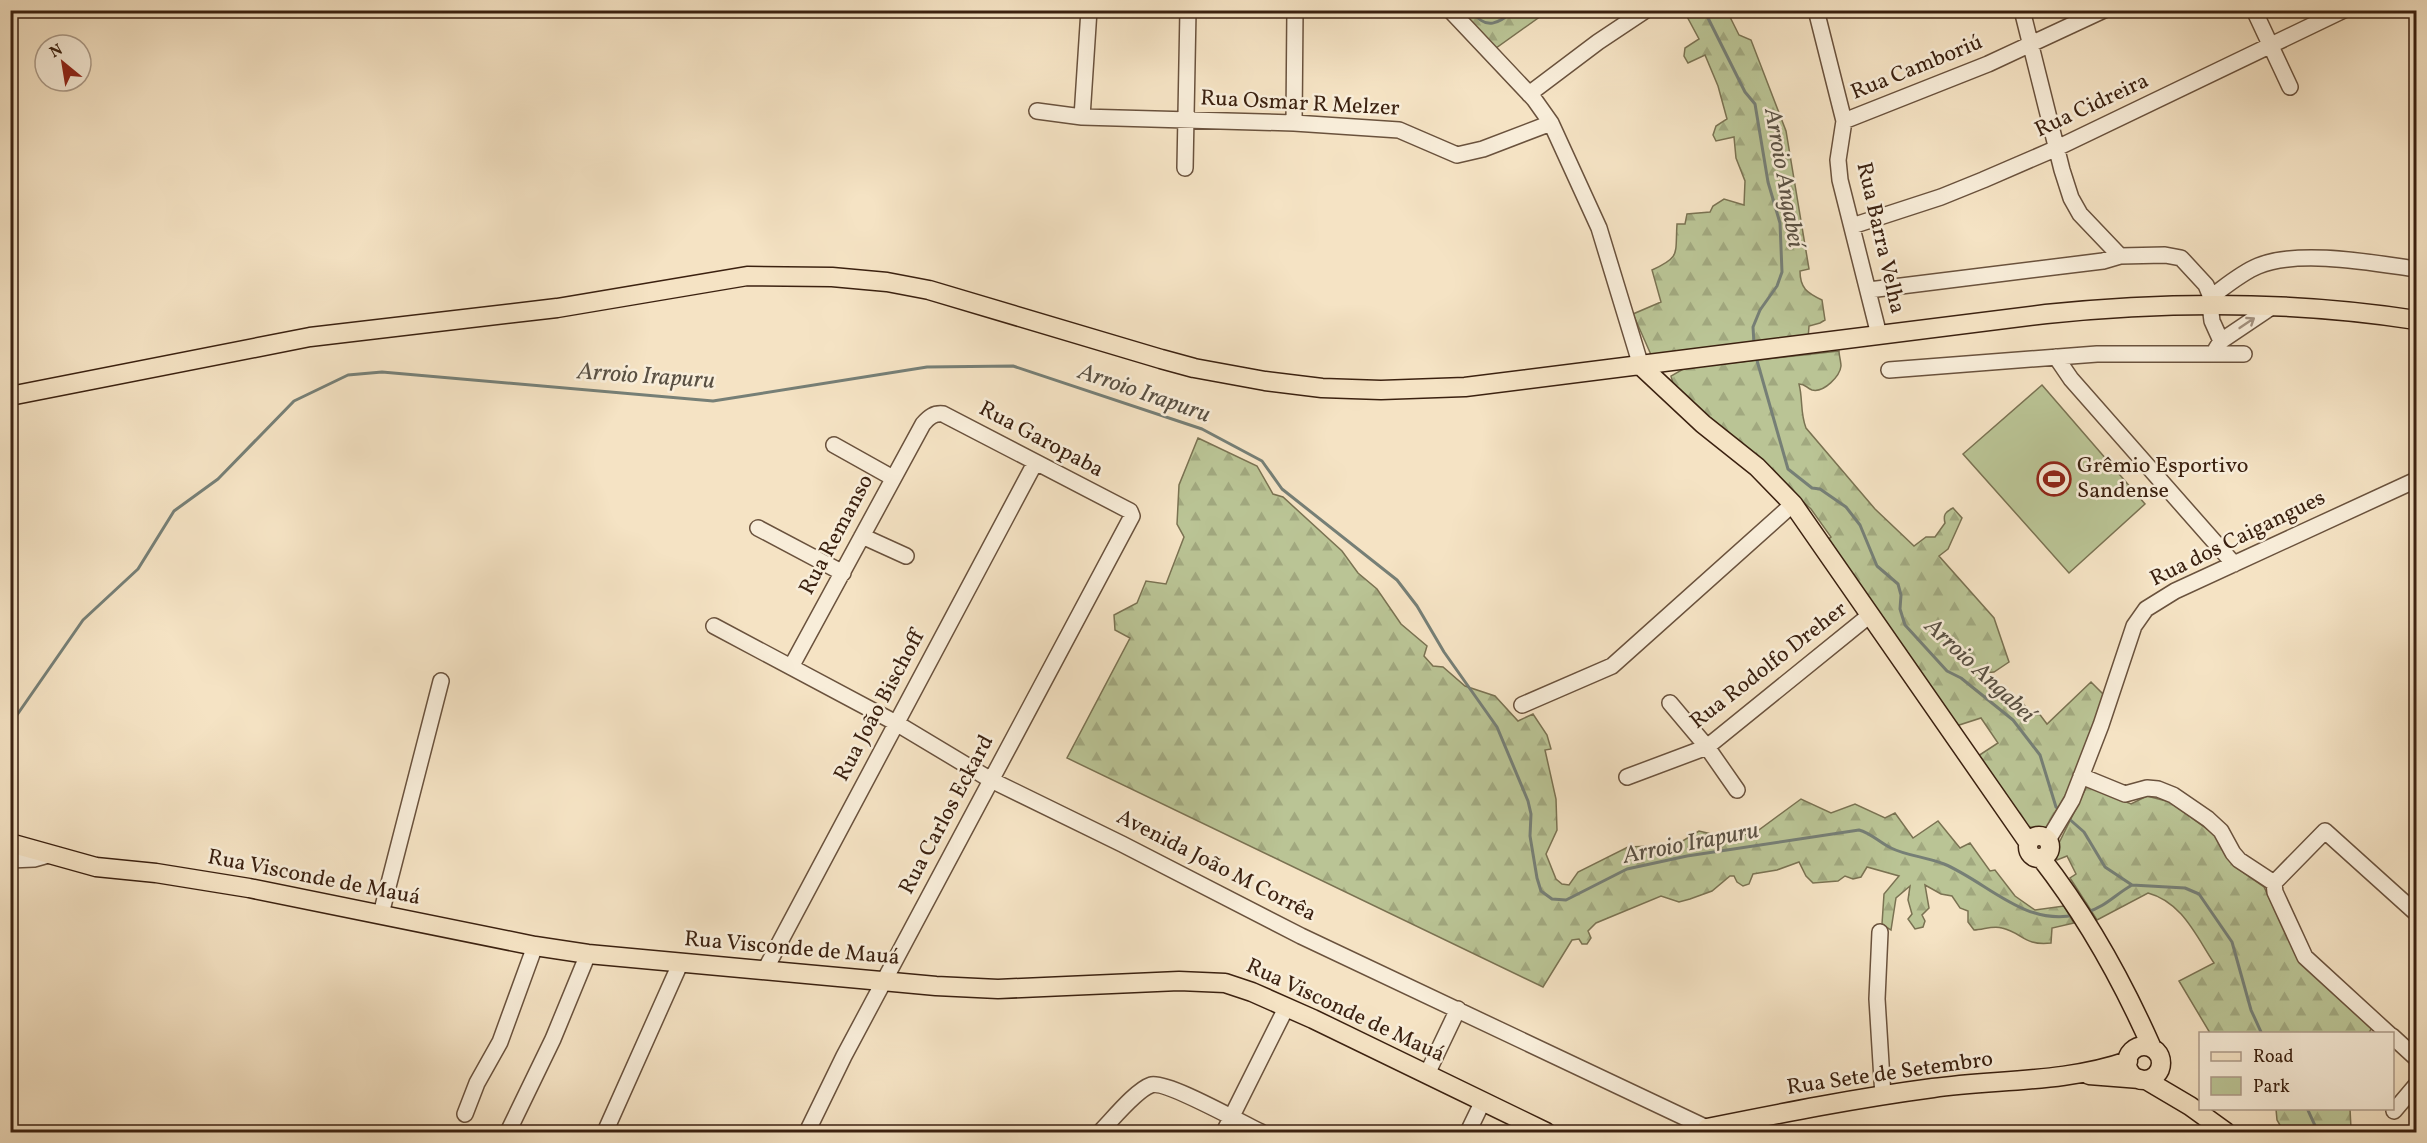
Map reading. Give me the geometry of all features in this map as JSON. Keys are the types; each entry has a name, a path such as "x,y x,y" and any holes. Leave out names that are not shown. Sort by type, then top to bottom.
{"main road":[{"path":"10,396 310,337 557,308 747,276 832,277 887,282 929,290 1194,368 1265,381 1322,388 1391,390 1465,387 2069,311 2136,306 2211,301 2336,310 2416,320"},
{"path":"1641,366 1703,424 1757,467 1793,504 2028,842 2031,838 2040,836 2048,845"},
{"name":"Rua Visconde de Mauá","path":"10,843 96,867 156,873 249,888 535,946 588,954 680,964 998,989 1202,981 1240,987 1546,1132"},
{"name":"Rua Sete de Setembro","path":"2048,845 2060,883 2114,966 2157,1056 2190,1106"},
{"path":"2130,1001 2130,1056 2131,1073 2143,1079 2157,1074 2157,1056 2142,1046 2130,1056"},
{"name":"Rua Sete de Setembro","path":"2081,1074 2130,1056"},
{"name":"Rua Sete de Setembro","path":"1709,1131 1934,1088 2081,1074 2114,1079 2143,1079 2190,1106 2226,1132"}],"street":[{"path":"1082,117 1089,10"},
{"path":"1185,168 1188,10"},
{"path":"1294,10 1294,123"},
{"path":"1450,10 1529,94 1551,123 1599,228 1641,366"},
{"path":"1529,94 1598,42 1646,10"},
{"path":"2022,10 2071,198 2080,214 2120,256"},
{"name":"Rua Camboriú","path":"1844,121 2031,44 2104,10"},
{"path":"2254,10 2290,87"},
{"name":"Rua Cidreira","path":"1852,226 1941,197 2057,148 2344,10"},
{"name":"Rua Barra Velha","path":"1816,11 1844,121 1838,160 1840,180 1879,335"},
{"name":"Rua Osmar R Melzer","path":"1037,111 1082,117 1294,123 1399,130 1457,155 1483,149 1551,123"},
{"path":"1869,290 2103,261 2120,256 2177,256 2202,279 2211,301 2217,347"},
{"path":"2211,301 2248,271 2272,262 2305,258 2367,262 2416,269"},
{"path":"2217,347 2273,306"},
{"path":"1889,370 2217,347 2244,354"},
{"path":"2056,357 2071,379 2234,564"},
{"name":"Rua Garopaba","path":"923,424 929,417 943,414 1130,511 1131,521"},
{"name":"Rua Remanso","path":"791,668 923,424"},
{"path":"834,445 893,478"},
{"name":"Rua João Bischoff","path":"765,970 1035,462"},
{"name":"Rua dos Caigangues","path":"2048,845 2072,800 2101,725 2125,649 2140,616 2155,603 2175,591 2416,480"},
{"path":"1522,705 1612,666 1793,504"},
{"name":"Rua Carlos Eckard","path":"807,1132 844,1056 1131,521"},
{"path":"758,528 843,573"},
{"path":"862,536 906,556"},
{"name":"Rua Rodolfo Dreher","path":"1627,777 1707,747 1870,615"},
{"name":"Avenida João M Corrêa","path":"714,626 896,723 991,780 1122,843 1301,936 1458,1009 1709,1131"},
{"path":"381,914 441,681"},
{"path":"1670,703 1707,747 1737,790"},
{"path":"2081,777 2125,794 2147,788 2158,789 2173,795 2221,831 2239,860 2274,883"},
{"path":"2274,883 2325,831 2416,913"},
{"path":"10,860 34,859 52,854"},
{"path":"2274,883 2275,892 2305,957 2388,1032"},
{"path":"1880,932 1877,999 1883,1096"},
{"path":"465,1114 477,1083 500,1042 535,946"},
{"path":"508,1132 553,1039 588,954"},
{"path":"605,1132 680,964"},
{"path":"1224,1132 1286,1008"},
{"path":"1427,1074 1458,1009"},
{"path":"2394,1038 2416,1058"},
{"path":"1100,1132 1142,1090 1155,1084 1171,1088 1261,1132"},
{"path":"2394,1111 2416,1085"},
{"path":"1468,1132 1482,1103"}],"green space":[{"path":"1493,10 1548,11 1496,48 1458,11 1491,12"},
{"path":"1684,11 1727,11 1739,35 1751,40 1786,131 1809,269 1800,271 1801,282 1808,292 1822,300 1825,320 1809,326 1808,339 1652,357 1633,314 1661,302 1652,270 1672,258 1676,248 1677,224 1685,224 1687,214 1710,212 1713,206 1724,199 1744,205 1745,181 1736,158 1734,137 1716,141 1713,135 1716,126 1727,119 1718,86 1705,55 1688,63 1684,56 1685,48 1699,39"},
{"path":"1839,351 1840,370 1831,383 1817,390 1799,384 1806,428 1875,509 1914,546 1926,537 1935,537 1945,523 1945,514 1950,509 1953,508 1962,518 1948,549 1939,556 1994,618 2009,662 1994,672 1983,673 1979,678 1982,683 1992,687 2003,701 2022,702 2031,714 2038,712 2047,724 2091,682 2104,695 2055,818 2045,828 2036,829 2028,826 1978,756 1998,743 1981,718 1956,726 1826,541 1831,537 1811,509 1674,387 1671,376 1685,368"},
{"name":"Grêmio Esportivo Sandense","path":"2042,385 2145,504 2069,573 1963,454"},
{"path":"1198,438 1257,466 1273,494 1283,497 1342,551 1358,573 1377,589 1401,624 1427,646 1424,656 1433,666 1443,667 1465,686 1495,696 1518,721 1533,714 1547,735 1551,749 1545,750 1556,799 1557,830 1546,854 1556,879 1562,884 1569,885 1578,872 1628,847 1676,845 1699,831 1729,838 1756,832 1801,799 1831,813 1855,804 1885,818 1895,813 1913,838 1938,821 1960,848 1970,843 1990,871 1995,870 2015,896 2035,910 2064,906 2074,923 2052,928 2051,943 2035,943 1999,927 1974,930 1968,922 1968,911 1960,908 1952,896 1941,894 1925,885 1929,908 1922,915 1925,921 1923,927 1915,929 1908,919 1912,914 1908,900 1910,886 1896,898 1891,930 1882,924 1884,894 1899,876 1867,867 1861,877 1853,879 1845,876 1838,881 1813,883 1806,876 1799,862 1777,870 1753,874 1749,884 1743,886 1734,876 1730,876 1712,891 1679,902 1661,896 1596,923 1588,931 1591,938 1587,944 1582,944 1579,939 1572,940 1543,987 1067,758 1130,638 1115,630 1114,615 1137,603 1146,581 1166,584 1184,537 1177,524 1179,485"},
{"path":"2087,786 2131,804 2147,796 2170,802 2215,835 2234,866 2264,887 2300,962 2372,1028 2369,1032 2209,1032 2179,981 2214,963 2187,921 2170,904 2148,893 2097,920 2070,878 2076,874 2067,856 2057,860 2055,852"},
{"path":"2276,1110 2350,1110 2351,1128 2356,1132 2284,1132 2277,1120"}],"waterway":[{"name":"Arroio Angabeí","path":"1471,10 1487,23 1498,22 1515,10"},
{"name":"Arroio Angabeí","path":"1704,10 1745,92 1755,104 1768,182 1780,223 1782,272 1777,286 1760,310 1753,327 1754,344"},
{"name":"Arroio Angabeí","path":"1756,357 1788,469 1812,488 1820,489 1846,507 1860,525 1877,566 1898,584 1901,595 1900,609 1905,625 1947,671 1961,678 2013,720 2040,755 2056,807 2060,810"},
{"name":"Arroio Irapuru","path":"10,725 83,620 138,569 174,511 218,479 294,401 348,375 382,372 713,401 927,367 1013,366 1202,429 1262,461 1282,489 1397,580 1417,606 1444,652 1497,727 1528,801 1531,814 1530,836 1541,891 1552,899 1566,900 1627,869 1687,856 1859,830 1897,851 1944,864 2022,908 2056,917 2075,915"},
{"name":"Arroio Angabeí","path":"2067,817 2084,832 2105,867 2132,885 2185,888 2199,894 2232,942 2251,1010 2261,1032"},
{"name":"Arroio Irapuru","path":"2087,912 2105,904 2132,885"},
{"name":"Arroio Angabeí","path":"2308,1110 2318,1132"}],"place":[{"name":"Grêmio Esportivo Sandense","path":"2054,479"}]}
